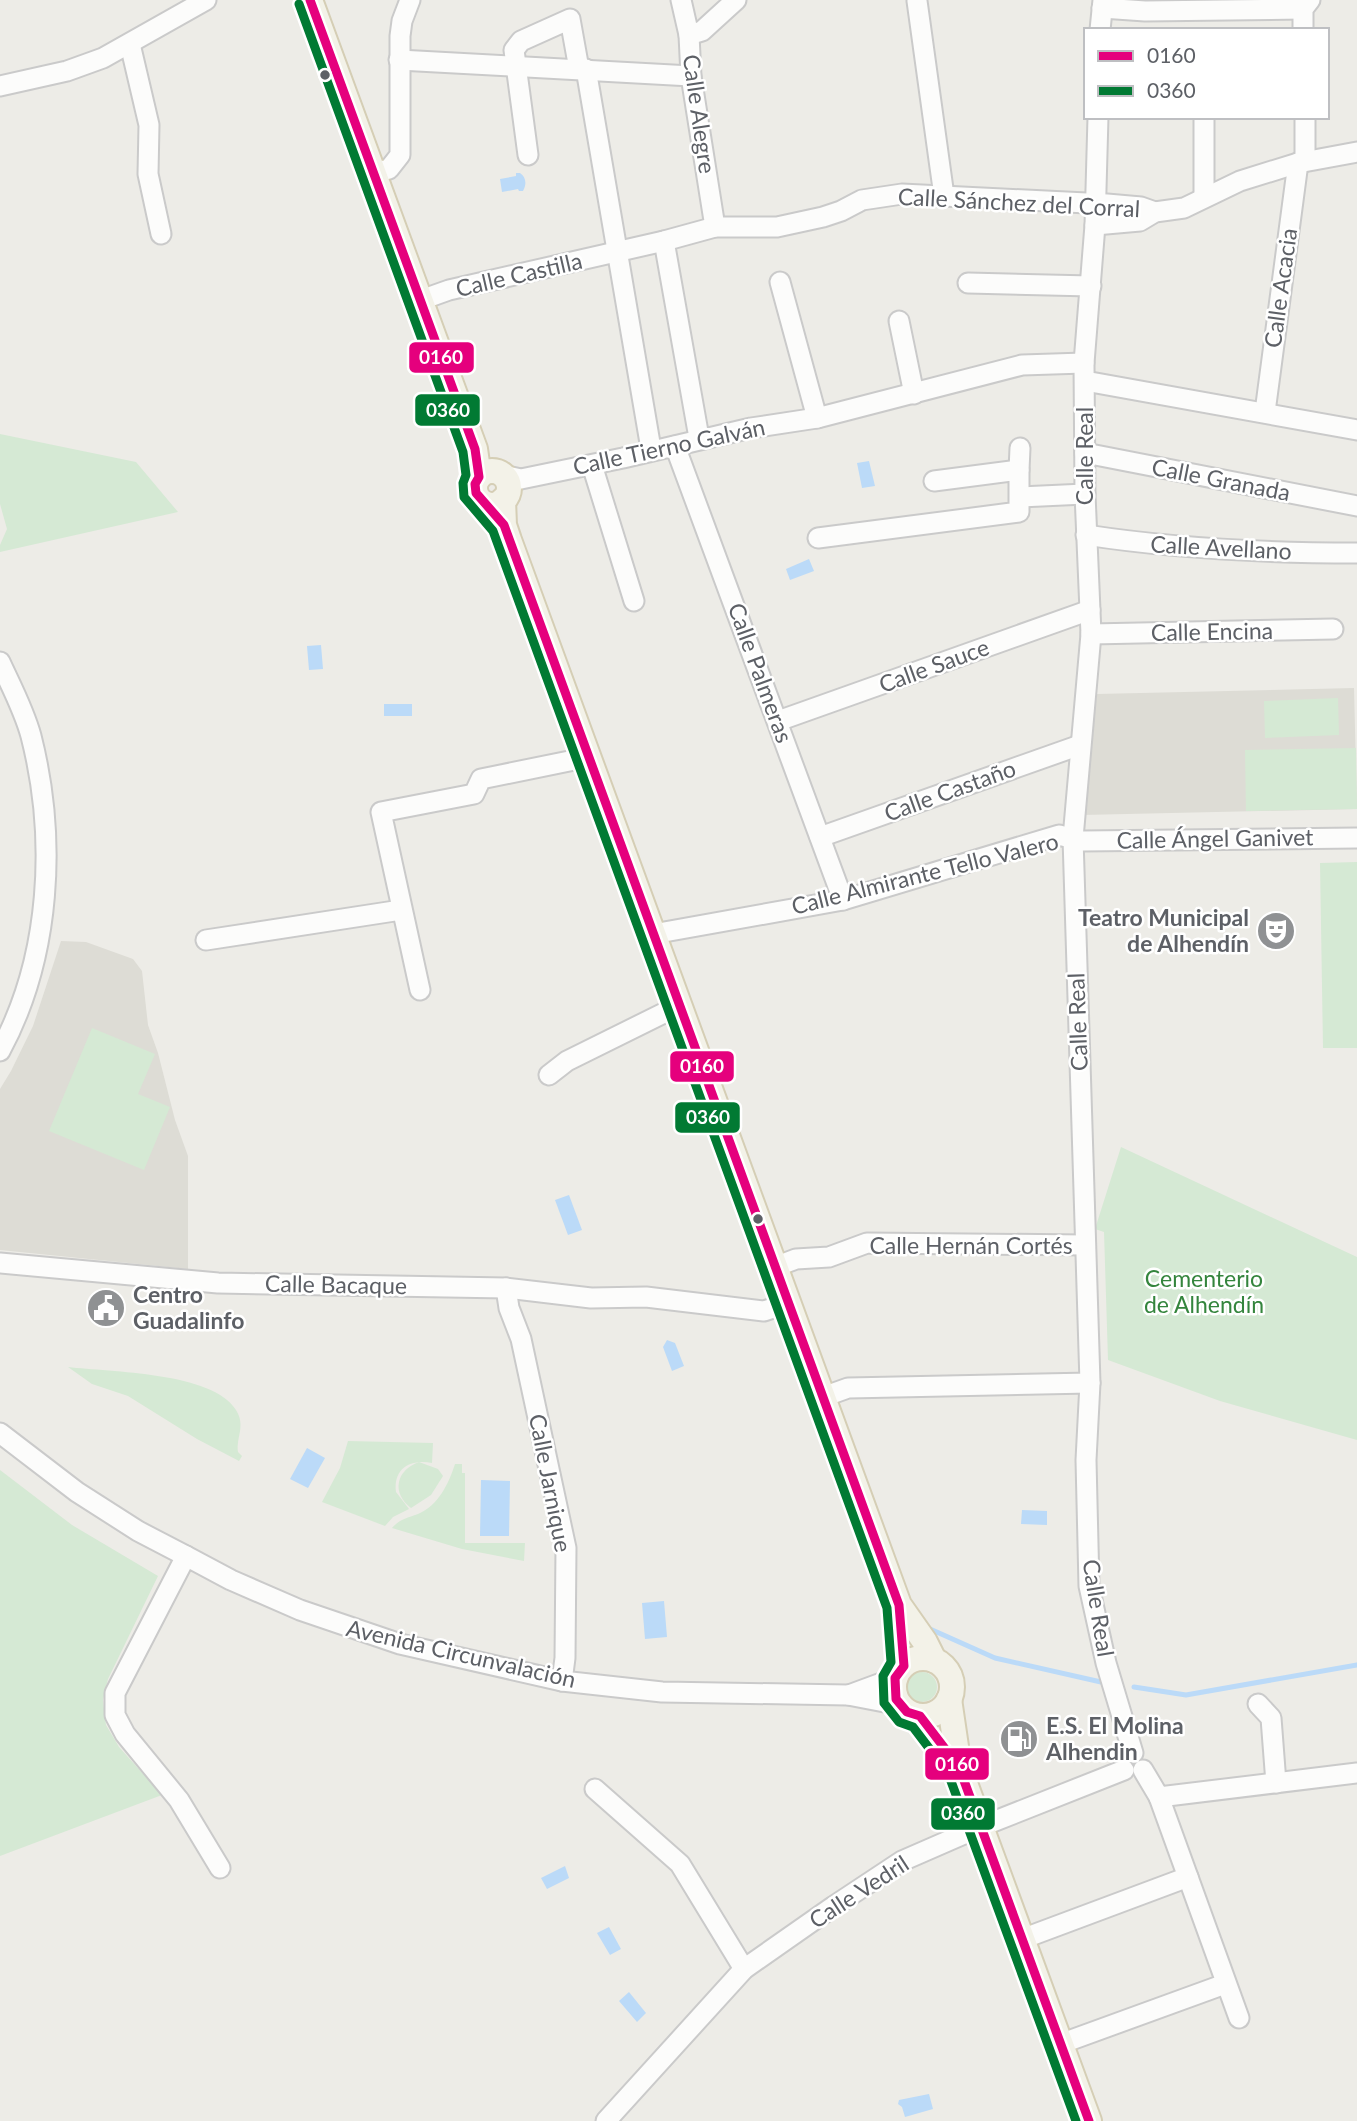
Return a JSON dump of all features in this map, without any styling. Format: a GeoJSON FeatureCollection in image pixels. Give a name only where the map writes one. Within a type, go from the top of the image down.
{"type":"FeatureCollection","features":[{"type":"Feature","properties":{"kind":"main road"},"geometry":{"type":"LineString","coordinates":[[310,0],[475,449],[499,485],[504,525],[899,1605],[934,1660],[945,1669],[951,1679],[952,1692],[937,1713],[910,1710]]}},
{"type":"Feature","properties":{"kind":"main road"},"geometry":{"type":"LineString","coordinates":[[899,1605],[900,1672],[894,1693],[960,1767]]}},
{"type":"Feature","properties":{"kind":"main road"},"geometry":{"type":"LineString","coordinates":[[900,1672],[917,1659],[934,1660]]}},
{"type":"Feature","properties":{"kind":"main road"},"geometry":{"type":"LineString","coordinates":[[949,1699],[960,1767],[1089,2121]]}},
{"type":"Feature","properties":{"kind":"street"},"geometry":{"type":"LineString","coordinates":[[0,86],[67,71],[103,58],[206,0]]}},
{"type":"Feature","properties":{"kind":"street"},"geometry":{"type":"LineString","coordinates":[[373,173],[389,169],[400,155],[399,60],[402,21],[410,0]]}},
{"type":"Feature","properties":{"kind":"street","name":"Calle Alegre"},"geometry":{"type":"LineString","coordinates":[[681,0],[689,35],[691,76],[715,228]]}},
{"type":"Feature","properties":{"kind":"street"},"geometry":{"type":"LineString","coordinates":[[689,35],[702,31],[736,0]]}},
{"type":"Feature","properties":{"kind":"street"},"geometry":{"type":"LineString","coordinates":[[917,1],[944,196]]}},
{"type":"Feature","properties":{"kind":"street"},"geometry":{"type":"LineString","coordinates":[[1100,28],[1102,4],[1204,14],[1307,5],[1303,28]]}},
{"type":"Feature","properties":{"kind":"street"},"geometry":{"type":"LineString","coordinates":[[528,155],[514,50],[521,41],[570,19],[618,251],[650,443]]}},
{"type":"Feature","properties":{"kind":"street"},"geometry":{"type":"LineString","coordinates":[[130,44],[149,125],[148,174],[161,234]]}},
{"type":"Feature","properties":{"kind":"street"},"geometry":{"type":"LineString","coordinates":[[399,60],[691,76]]}},
{"type":"Feature","properties":{"kind":"street","name":"Calle Real"},"geometry":{"type":"LineString","coordinates":[[1098,119],[1095,225],[1085,372],[1085,494],[1091,634],[1073,838],[1090,1383],[1086,1460],[1089,1586],[1106,1663],[1133,1753],[1127,1755],[1123,1761],[1134,1770]]}},
{"type":"Feature","properties":{"kind":"street"},"geometry":{"type":"LineString","coordinates":[[1204,119],[1204,197]]}},
{"type":"Feature","properties":{"kind":"street","name":"Calle Acacia"},"geometry":{"type":"LineString","coordinates":[[1265,412],[1302,162],[1305,119]]}},
{"type":"Feature","properties":{"kind":"street"},"geometry":{"type":"LineString","coordinates":[[1155,212],[1184,208],[1240,181],[1302,162],[1357,152]]}},
{"type":"Feature","properties":{"kind":"street","name":"Calle Sánchez del Corral"},"geometry":{"type":"LineString","coordinates":[[618,251],[715,228],[777,227],[832,214],[862,200],[902,194],[1141,207],[1155,212]]}},
{"type":"Feature","properties":{"kind":"street","name":"Calle Sánchez del Corral"},"geometry":{"type":"LineString","coordinates":[[1095,225],[1140,221],[1155,212]]}},
{"type":"Feature","properties":{"kind":"street"},"geometry":{"type":"LineString","coordinates":[[664,242],[698,432]]}},
{"type":"Feature","properties":{"kind":"street","name":"Calle Castilla"},"geometry":{"type":"LineString","coordinates":[[421,300],[449,290],[618,251]]}},
{"type":"Feature","properties":{"kind":"street"},"geometry":{"type":"LineString","coordinates":[[780,282],[817,418]]}},
{"type":"Feature","properties":{"kind":"street"},"geometry":{"type":"LineString","coordinates":[[968,283],[1091,286]]}},
{"type":"Feature","properties":{"kind":"street"},"geometry":{"type":"LineString","coordinates":[[899,321],[914,394]]}},
{"type":"Feature","properties":{"kind":"street","name":"Calle Tierno Galván"},"geometry":{"type":"LineString","coordinates":[[499,485],[751,428],[817,418],[1022,365],[1085,372],[1357,430]]}},
{"type":"Feature","properties":{"kind":"street","name":"Calle Palmeras"},"geometry":{"type":"LineString","coordinates":[[675,446],[843,900]]}},
{"type":"Feature","properties":{"kind":"street"},"geometry":{"type":"LineString","coordinates":[[818,538],[1019,512],[1020,448]]}},
{"type":"Feature","properties":{"kind":"street","name":"Calle Granada"},"geometry":{"type":"LineString","coordinates":[[1085,453],[1357,506]]}},
{"type":"Feature","properties":{"kind":"street"},"geometry":{"type":"LineString","coordinates":[[592,465],[634,601]]}},
{"type":"Feature","properties":{"kind":"street"},"geometry":{"type":"LineString","coordinates":[[934,481],[1019,470]]}},
{"type":"Feature","properties":{"kind":"street"},"geometry":{"type":"LineString","coordinates":[[1020,497],[1085,494]]}},
{"type":"Feature","properties":{"kind":"street","name":"Calle Avellano"},"geometry":{"type":"LineString","coordinates":[[1086,535],[1140,543],[1255,553],[1357,553]]}},
{"type":"Feature","properties":{"kind":"street","name":"Calle Sauce"},"geometry":{"type":"LineString","coordinates":[[778,721],[1090,610]]}},
{"type":"Feature","properties":{"kind":"street","name":"Calle Encina"},"geometry":{"type":"LineString","coordinates":[[1091,634],[1333,629]]}},
{"type":"Feature","properties":{"kind":"street"},"geometry":{"type":"LineString","coordinates":[[0,662],[18,699],[30,734],[40,779],[47,871],[39,936],[27,986],[0,1051]]}},
{"type":"Feature","properties":{"kind":"street","name":"Calle Castaño"},"geometry":{"type":"LineString","coordinates":[[820,837],[1080,745]]}},
{"type":"Feature","properties":{"kind":"street"},"geometry":{"type":"LineString","coordinates":[[420,990],[382,812],[474,794],[481,779],[589,757]]}},
{"type":"Feature","properties":{"kind":"street","name":"Calle Almirante Tello Valero"},"geometry":{"type":"LineString","coordinates":[[653,933],[843,900],[1059,835],[1073,838]]}},
{"type":"Feature","properties":{"kind":"street","name":"Calle Ángel Ganivet"},"geometry":{"type":"LineString","coordinates":[[1073,838],[1091,841],[1357,838]]}},
{"type":"Feature","properties":{"kind":"street"},"geometry":{"type":"LineString","coordinates":[[206,940],[401,910]]}},
{"type":"Feature","properties":{"kind":"street"},"geometry":{"type":"LineString","coordinates":[[549,1075],[567,1061],[680,1005]]}},
{"type":"Feature","properties":{"kind":"street","name":"Calle Hernán Cortés"},"geometry":{"type":"LineString","coordinates":[[775,1267],[796,1259],[829,1257],[867,1243],[1085,1245]]}},
{"type":"Feature","properties":{"kind":"street","name":"Calle Bacaque"},"geometry":{"type":"LineString","coordinates":[[0,1263],[218,1283],[506,1288],[591,1297],[646,1297],[764,1311],[788,1303]]}},
{"type":"Feature","properties":{"kind":"street","name":"Calle Jarnique"},"geometry":{"type":"LineString","coordinates":[[506,1288],[509,1308],[521,1339],[566,1548],[565,1658],[562,1682]]}},
{"type":"Feature","properties":{"kind":"street"},"geometry":{"type":"LineString","coordinates":[[823,1397],[848,1388],[1090,1383]]}},
{"type":"Feature","properties":{"kind":"street","name":"Avenida Circunvalación"},"geometry":{"type":"LineString","coordinates":[[0,1433],[78,1492],[138,1531],[256,1591],[337,1625],[400,1644],[562,1682],[662,1692],[848,1695]]}},
{"type":"Feature","properties":{"kind":"street"},"geometry":{"type":"LineString","coordinates":[[186,1556],[116,1693],[115,1716],[125,1734],[179,1800],[220,1868]]}},
{"type":"Feature","properties":{"kind":"street"},"geometry":{"type":"LineString","coordinates":[[848,1695],[900,1672]]}},
{"type":"Feature","properties":{"kind":"street"},"geometry":{"type":"LineString","coordinates":[[848,1695],[910,1710]]}},
{"type":"Feature","properties":{"kind":"street"},"geometry":{"type":"LineString","coordinates":[[1258,1704],[1271,1718],[1276,1783]]}},
{"type":"Feature","properties":{"kind":"street"},"geometry":{"type":"LineString","coordinates":[[1134,1770],[1159,1797],[1239,2018]]}},
{"type":"Feature","properties":{"kind":"street","name":"Calle Vedril"},"geometry":{"type":"LineString","coordinates":[[606,2121],[744,1969],[901,1861],[980,1827],[1134,1770]]}},
{"type":"Feature","properties":{"kind":"street"},"geometry":{"type":"LineString","coordinates":[[1159,1797],[1357,1773]]}},
{"type":"Feature","properties":{"kind":"street"},"geometry":{"type":"LineString","coordinates":[[595,1789],[680,1864],[744,1969]]}},
{"type":"Feature","properties":{"kind":"street"},"geometry":{"type":"LineString","coordinates":[[1023,1939],[1188,1877]]}},
{"type":"Feature","properties":{"kind":"street"},"geometry":{"type":"LineString","coordinates":[[1060,2044],[1225,1984]]}},
{"type":"Feature","properties":{"kind":"shaded area"},"geometry":{"type":"Polygon","coordinates":[[[1354,688],[1357,809],[1082,815],[1097,694],[1354,688]]]}},
{"type":"Feature","properties":{"kind":"shaded area"},"geometry":{"type":"Polygon","coordinates":[[[61,941],[86,942],[133,959],[142,971],[148,1025],[188,1156],[188,1269],[0,1250],[0,1089],[33,1026],[61,941]]]}},
{"type":"Feature","properties":{"kind":"green space"},"geometry":{"type":"Polygon","coordinates":[[[0,434],[136,462],[178,512],[0,552],[7,529],[0,504],[0,434]]]}},
{"type":"Feature","properties":{"kind":"green space"},"geometry":{"type":"Polygon","coordinates":[[[1338,698],[1339,735],[1265,738],[1264,701],[1338,698]]]}},
{"type":"Feature","properties":{"kind":"green space"},"geometry":{"type":"Polygon","coordinates":[[[1356,748],[1357,809],[1246,811],[1245,750],[1356,748]]]}},
{"type":"Feature","properties":{"kind":"green space"},"geometry":{"type":"Polygon","coordinates":[[[1357,862],[1357,1048],[1323,1048],[1320,863],[1357,862]]]}},
{"type":"Feature","properties":{"kind":"green space"},"geometry":{"type":"Polygon","coordinates":[[[92,1028],[155,1054],[138,1094],[170,1107],[144,1170],[49,1131],[92,1028]]]}},
{"type":"Feature","properties":{"kind":"green space","name":"Cementerio de Alhendín"},"geometry":{"type":"Polygon","coordinates":[[[1121,1147],[1357,1257],[1357,1440],[1220,1401],[1108,1360],[1104,1232],[1095,1229],[1121,1147]]]}},
{"type":"Feature","properties":{"kind":"green space"},"geometry":{"type":"Polygon","coordinates":[[[68,1367],[159,1376],[206,1388],[224,1397],[239,1416],[241,1426],[238,1452],[242,1456],[239,1461],[197,1439],[128,1396],[92,1384],[68,1367]]]}},
{"type":"Feature","properties":{"kind":"green space"},"geometry":{"type":"Polygon","coordinates":[[[348,1441],[433,1443],[432,1463],[411,1464],[397,1477],[396,1492],[409,1509],[393,1517],[385,1526],[322,1502],[340,1468],[348,1441]]]}},
{"type":"Feature","properties":{"kind":"green space"},"geometry":{"type":"Polygon","coordinates":[[[419,1462],[438,1469],[443,1476],[431,1495],[411,1508],[401,1496],[399,1482],[405,1470],[419,1462]]]}},
{"type":"Feature","properties":{"kind":"green space"},"geometry":{"type":"Polygon","coordinates":[[[455,1464],[462,1464],[462,1473],[465,1473],[465,1543],[525,1543],[524,1561],[462,1549],[392,1528],[425,1510],[437,1500],[455,1464]]]}},
{"type":"Feature","properties":{"kind":"green space"},"geometry":{"type":"Polygon","coordinates":[[[0,1470],[72,1525],[158,1576],[108,1679],[103,1700],[106,1725],[119,1747],[162,1795],[0,1856],[0,1470]]]}},
{"type":"Feature","properties":{"kind":"green space"},"geometry":{"type":"Polygon","coordinates":[[[922,1672],[933,1676],[937,1687],[933,1698],[922,1702],[911,1698],[907,1687],[911,1676],[922,1672]]]}},
{"type":"Feature","properties":{"kind":"water"},"geometry":{"type":"Polygon","coordinates":[[[516,173],[520,173],[525,179],[523,191],[518,189],[502,192],[500,179],[516,176],[516,173]]]}},
{"type":"Feature","properties":{"kind":"water"},"geometry":{"type":"Polygon","coordinates":[[[869,461],[875,486],[862,488],[857,463],[869,461]]]}},
{"type":"Feature","properties":{"kind":"water"},"geometry":{"type":"Polygon","coordinates":[[[809,559],[814,571],[790,580],[786,569],[809,559]]]}},
{"type":"Feature","properties":{"kind":"water"},"geometry":{"type":"Polygon","coordinates":[[[321,645],[323,669],[309,670],[307,646],[321,645]]]}},
{"type":"Feature","properties":{"kind":"water"},"geometry":{"type":"Polygon","coordinates":[[[384,704],[412,704],[412,716],[384,716],[384,704]]]}},
{"type":"Feature","properties":{"kind":"water"},"geometry":{"type":"Polygon","coordinates":[[[569,1195],[582,1230],[568,1235],[555,1200],[569,1195]]]}},
{"type":"Feature","properties":{"kind":"water"},"geometry":{"type":"Polygon","coordinates":[[[667,1340],[675,1343],[684,1366],[672,1371],[663,1347],[667,1340]]]}},
{"type":"Feature","properties":{"kind":"water"},"geometry":{"type":"Polygon","coordinates":[[[307,1448],[325,1458],[308,1488],[290,1479],[307,1448]]]}},
{"type":"Feature","properties":{"kind":"water"},"geometry":{"type":"Polygon","coordinates":[[[481,1480],[510,1481],[509,1536],[480,1536],[481,1480]]]}},
{"type":"Feature","properties":{"kind":"water"},"geometry":{"type":"Polygon","coordinates":[[[1022,1510],[1047,1511],[1047,1525],[1021,1524],[1022,1510]]]}},
{"type":"Feature","properties":{"kind":"water"},"geometry":{"type":"Polygon","coordinates":[[[664,1601],[667,1637],[645,1639],[642,1603],[664,1601]]]}},
{"type":"Feature","properties":{"kind":"water"},"geometry":{"type":"Polygon","coordinates":[[[565,1866],[569,1878],[547,1889],[541,1878],[565,1866]]]}},
{"type":"Feature","properties":{"kind":"water"},"geometry":{"type":"Polygon","coordinates":[[[609,1927],[621,1949],[610,1955],[597,1933],[609,1927]]]}},
{"type":"Feature","properties":{"kind":"water"},"geometry":{"type":"Polygon","coordinates":[[[629,1992],[646,2013],[637,2022],[619,2001],[629,1992]]]}},
{"type":"Feature","properties":{"kind":"water"},"geometry":{"type":"Polygon","coordinates":[[[929,2094],[933,2109],[905,2117],[898,2104],[899,2100],[929,2094]]]}},
{"type":"Feature","properties":{"kind":"waterway"},"geometry":{"type":"LineString","coordinates":[[930,1629],[995,1658],[1101,1682]]}},
{"type":"Feature","properties":{"kind":"waterway"},"geometry":{"type":"LineString","coordinates":[[1134,1687],[1186,1695],[1357,1665]]}},
{"type":"Feature","properties":{"kind":"transit line","name":"0160"},"geometry":{"type":"LineString","coordinates":[[310,0],[475,449],[479,477],[475,484],[476,493],[504,525],[899,1605],[904,1666],[895,1678],[896,1699],[907,1712],[920,1716],[959,1767],[1089,2121]]}},
{"type":"Feature","properties":{"kind":"transit line","name":"0360"},"geometry":{"type":"LineString","coordinates":[[299,4],[463,452],[466,475],[463,483],[464,497],[493,531],[887,1608],[891,1662],[883,1676],[884,1703],[899,1722],[913,1727],[948,1773],[1076,2121]]}},
{"type":"Feature","properties":{"kind":"place","name":"Teatro Municipal de Alhendín"},"geometry":{"type":"Point","coordinates":[1276,931]}},
{"type":"Feature","properties":{"kind":"place","name":"Centro Guadalinfo"},"geometry":{"type":"Point","coordinates":[106,1308]}},
{"type":"Feature","properties":{"kind":"place","name":"E.S. El Molina Alhendin"},"geometry":{"type":"Point","coordinates":[1019,1739]}}]}
